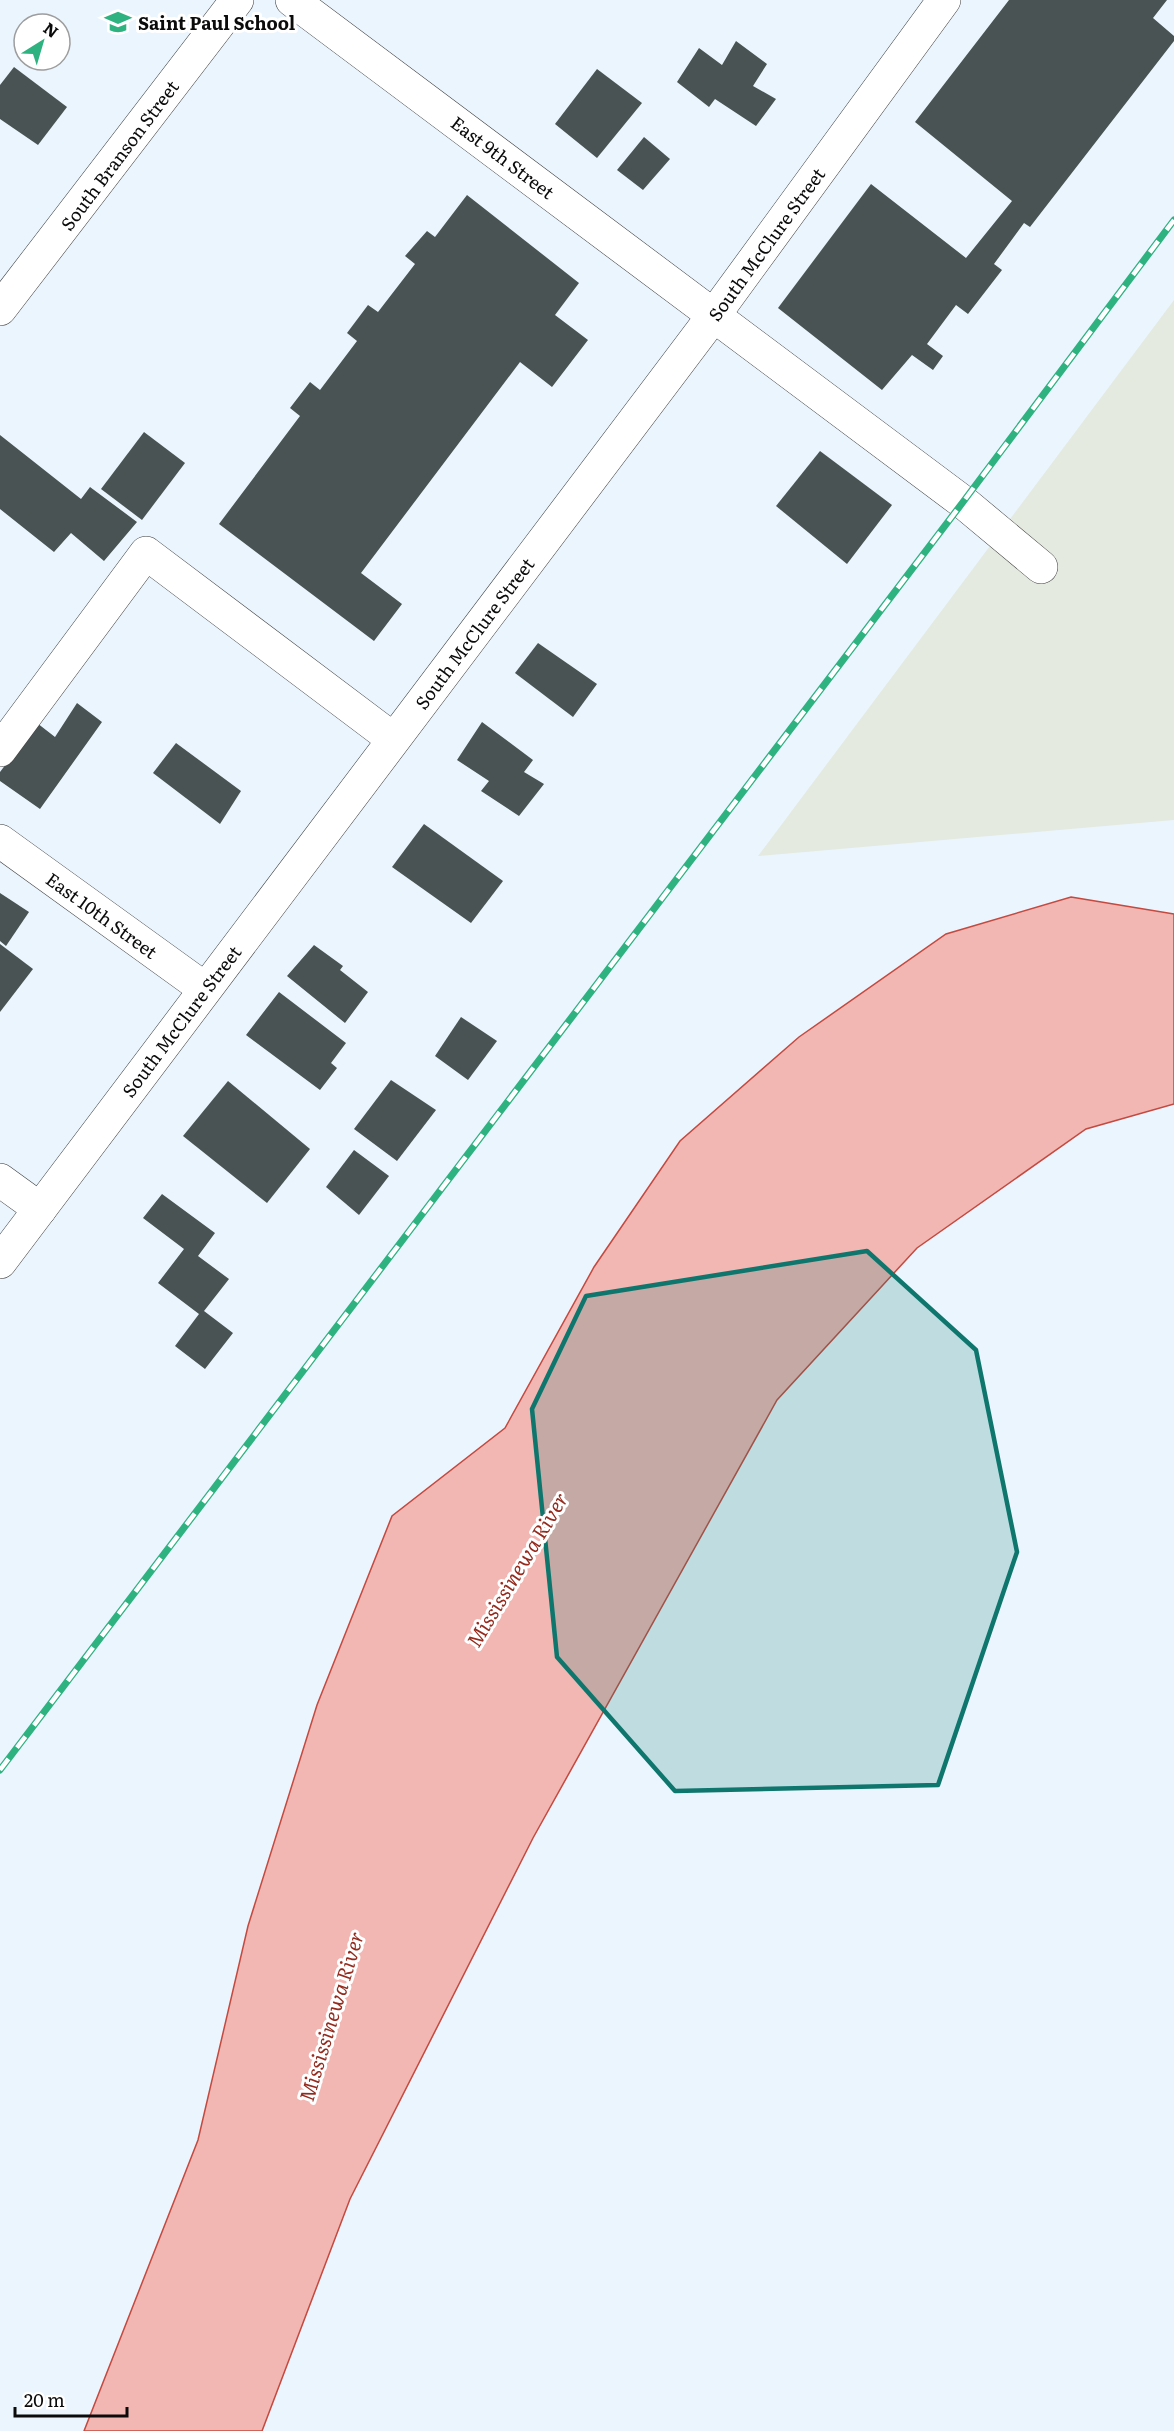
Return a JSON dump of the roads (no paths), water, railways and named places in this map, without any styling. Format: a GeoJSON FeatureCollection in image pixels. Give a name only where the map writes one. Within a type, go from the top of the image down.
{"type":"FeatureCollection","features":[{"type":"Feature","properties":{"kind":"street","name":"South Branson Street"},"geometry":{"type":"LineString","coordinates":[[0,309],[237,0]]}},
{"type":"Feature","properties":{"kind":"street","name":"East 9th Street"},"geometry":{"type":"LineString","coordinates":[[292,0],[963,502],[1041,567]]}},
{"type":"Feature","properties":{"kind":"street","name":"South McClure Street"},"geometry":{"type":"LineString","coordinates":[[0,1262],[714,315],[944,0]]}},
{"type":"Feature","properties":{"kind":"street"},"geometry":{"type":"LineString","coordinates":[[0,750],[146,553],[393,739]]}},
{"type":"Feature","properties":{"kind":"street","name":"East 10th Street"},"geometry":{"type":"LineString","coordinates":[[0,841],[205,988]]}},
{"type":"Feature","properties":{"kind":"street"},"geometry":{"type":"LineString","coordinates":[[0,1180],[40,1209]]}},
{"type":"Feature","properties":{"kind":"water","name":"Mississinewa River"},"geometry":{"type":"Polygon","coordinates":[[[1071,897],[1174,914],[1174,1104],[1086,1129],[917,1248],[777,1400],[533,1838],[350,2199],[262,2431],[84,2431],[198,2140],[248,1926],[317,1705],[392,1516],[505,1428],[594,1267],[680,1141],[799,1037],[946,934],[1071,897]]]}},
{"type":"Feature","properties":{"kind":"railway"},"geometry":{"type":"LineString","coordinates":[[0,1770],[963,502],[1174,220]]}},
{"type":"Feature","properties":{"kind":"place","name":"Saint Paul School"},"geometry":{"type":"Point","coordinates":[118,22]}}]}
